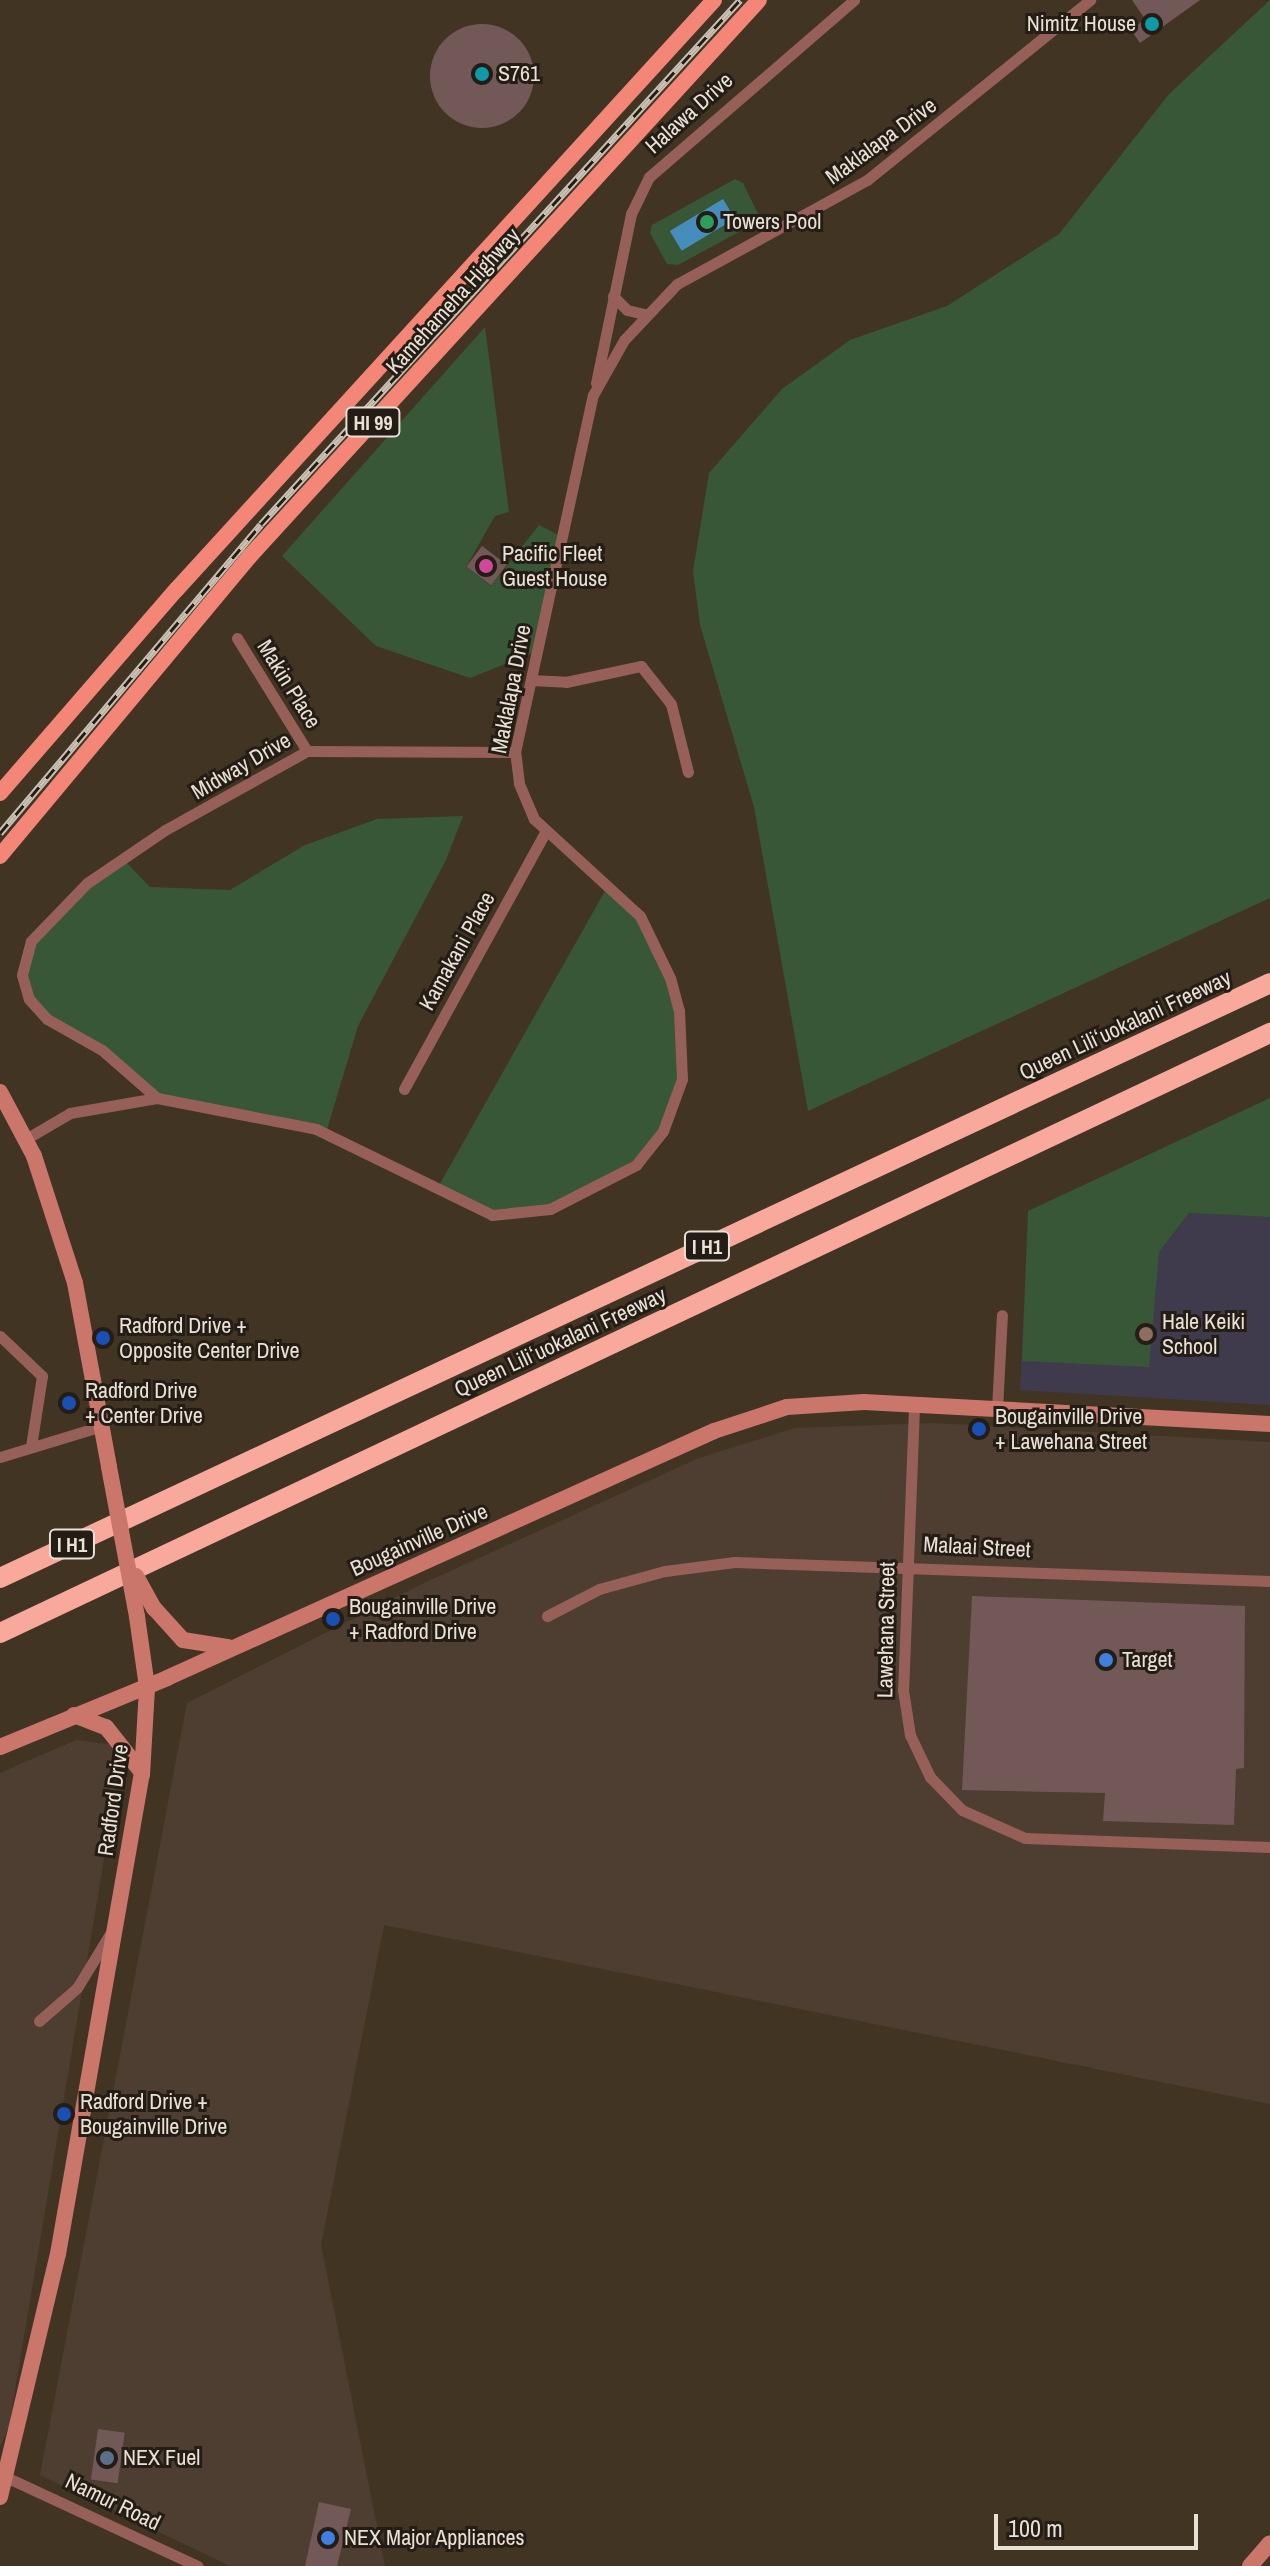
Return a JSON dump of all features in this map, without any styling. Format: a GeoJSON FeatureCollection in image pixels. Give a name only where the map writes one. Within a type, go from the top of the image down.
{"type":"FeatureCollection","features":[{"type":"Feature","properties":{"kind":"highway","name":"Queen Liliʻuokalani Freeway"},"geometry":{"type":"LineString","coordinates":[[0,1578],[1270,983]]}},
{"type":"Feature","properties":{"kind":"highway","name":"Queen Liliʻuokalani Freeway"},"geometry":{"type":"LineString","coordinates":[[0,1636],[1270,1033]]}},
{"type":"Feature","properties":{"kind":"highway"},"geometry":{"type":"LineString","coordinates":[[0,1565],[144,1509]]}},
{"type":"Feature","properties":{"kind":"main road","name":"Kamehameha Highway"},"geometry":{"type":"LineString","coordinates":[[0,793],[197,566],[714,0]]}},
{"type":"Feature","properties":{"kind":"main road","name":"Kamehameha Highway"},"geometry":{"type":"LineString","coordinates":[[0,856],[249,557],[759,0]]}},
{"type":"Feature","properties":{"kind":"street","name":"Halawa Drive"},"geometry":{"type":"LineString","coordinates":[[593,395],[631,214],[655,169],[854,0]]}},
{"type":"Feature","properties":{"kind":"street","name":"Maklalapa Drive"},"geometry":{"type":"LineString","coordinates":[[31,941],[22,975],[33,1004],[157,1098],[316,1129],[492,1215],[550,1209],[636,1165],[674,1107],[682,1079],[679,1011],[640,916],[610,882],[545,832],[522,795],[515,752],[593,395],[645,314],[699,270],[867,180],[1090,0]]}},
{"type":"Feature","properties":{"kind":"street"},"geometry":{"type":"LineString","coordinates":[[613,296],[627,310],[645,314]]}},
{"type":"Feature","properties":{"kind":"street","name":"Makin Place"},"geometry":{"type":"LineString","coordinates":[[237,638],[307,751]]}},
{"type":"Feature","properties":{"kind":"street"},"geometry":{"type":"LineString","coordinates":[[531,680],[566,682],[641,666],[671,704],[688,772]]}},
{"type":"Feature","properties":{"kind":"street","name":"Midway Drive"},"geometry":{"type":"LineString","coordinates":[[31,941],[121,857],[307,751],[515,752]]}},
{"type":"Feature","properties":{"kind":"street","name":"Kamakani Place"},"geometry":{"type":"LineString","coordinates":[[404,1089],[545,832]]}},
{"type":"Feature","properties":{"kind":"street","name":"Radford Drive"},"geometry":{"type":"LineString","coordinates":[[0,1092],[5,1110],[24,1140],[75,1283],[99,1427],[132,1568],[147,1687],[142,1775],[58,2254],[8,2478],[0,2497]]}},
{"type":"Feature","properties":{"kind":"street"},"geometry":{"type":"LineString","coordinates":[[24,1140],[70,1113],[157,1098]]}},
{"type":"Feature","properties":{"kind":"street"},"geometry":{"type":"LineString","coordinates":[[997,1409],[1002,1315]]}},
{"type":"Feature","properties":{"kind":"street"},"geometry":{"type":"LineString","coordinates":[[0,1336],[42,1376],[31,1446]]}},
{"type":"Feature","properties":{"kind":"street","name":"Bougainville Drive"},"geometry":{"type":"LineString","coordinates":[[0,1747],[147,1687],[750,1417],[800,1405],[864,1402],[1270,1424]]}},
{"type":"Feature","properties":{"kind":"street","name":"Lawehana Street"},"geometry":{"type":"LineString","coordinates":[[914,1407],[906,1564],[907,1724],[930,1777],[962,1810],[1025,1838],[1270,1847]]}},
{"type":"Feature","properties":{"kind":"street"},"geometry":{"type":"LineString","coordinates":[[0,1457],[99,1427]]}},
{"type":"Feature","properties":{"kind":"street","name":"Malaai Street"},"geometry":{"type":"LineString","coordinates":[[547,1616],[599,1589],[665,1571],[734,1562],[906,1564],[1270,1581]]}},
{"type":"Feature","properties":{"kind":"street"},"geometry":{"type":"LineString","coordinates":[[132,1568],[167,1628],[189,1643],[233,1647]]}},
{"type":"Feature","properties":{"kind":"street"},"geometry":{"type":"LineString","coordinates":[[74,1715],[119,1738],[142,1775]]}},
{"type":"Feature","properties":{"kind":"street"},"geometry":{"type":"LineString","coordinates":[[39,2021],[77,1988],[115,1927]]}},
{"type":"Feature","properties":{"kind":"street","name":"Namur Road"},"geometry":{"type":"LineString","coordinates":[[8,2478],[198,2566]]}},
{"type":"Feature","properties":{"kind":"street"},"geometry":{"type":"LineString","coordinates":[[1250,2566],[1270,2543]]}},
{"type":"Feature","properties":{"kind":"shaded area","name":"Hale Keiki School"},"geometry":{"type":"Polygon","coordinates":[[[1189,1213],[1270,1217],[1270,1405],[1020,1390],[1024,1305],[1159,1252],[1189,1213]]]}},
{"type":"Feature","properties":{"kind":"shaded area"},"geometry":{"type":"Polygon","coordinates":[[[934,1423],[1270,1442],[1270,2104],[384,1925],[321,2245],[385,2566],[230,2566],[40,2475],[187,1703],[424,1583],[699,1458],[795,1428],[934,1423]]]}},
{"type":"Feature","properties":{"kind":"shaded area"},"geometry":{"type":"Polygon","coordinates":[[[76,1740],[123,1746],[9,2426],[0,2447],[0,1773],[76,1740]]]}},
{"type":"Feature","properties":{"kind":"green space"},"geometry":{"type":"Polygon","coordinates":[[[1270,0],[1270,898],[808,1111],[754,807],[700,625],[693,571],[709,473],[782,389],[850,340],[947,306],[1059,234],[1169,94],[1270,0]]]}},
{"type":"Feature","properties":{"kind":"green space","name":"Towers Pool"},"geometry":{"type":"Polygon","coordinates":[[[735,179],[743,183],[761,220],[678,265],[667,264],[650,233],[652,225],[735,179]]]}},
{"type":"Feature","properties":{"kind":"green space"},"geometry":{"type":"Polygon","coordinates":[[[485,327],[509,512],[495,516],[466,567],[491,586],[539,525],[562,537],[538,651],[470,678],[376,646],[282,556],[485,327]]]}},
{"type":"Feature","properties":{"kind":"green space"},"geometry":{"type":"Polygon","coordinates":[[[463,816],[446,860],[358,1026],[326,1133],[157,1098],[29,999],[25,955],[64,906],[121,857],[150,887],[230,890],[305,845],[377,819],[463,816]]]}},
{"type":"Feature","properties":{"kind":"green space"},"geometry":{"type":"Polygon","coordinates":[[[610,882],[626,898],[670,978],[682,1079],[652,1149],[568,1202],[507,1216],[437,1189],[610,882]]]}},
{"type":"Feature","properties":{"kind":"green space"},"geometry":{"type":"Polygon","coordinates":[[[1270,1098],[1270,1217],[1189,1213],[1159,1252],[1149,1367],[1022,1361],[1028,1211],[1270,1098]]]}},
{"type":"Feature","properties":{"kind":"water"},"geometry":{"type":"Polygon","coordinates":[[[723,199],[735,219],[682,251],[670,231],[723,199]]]}},
{"type":"Feature","properties":{"kind":"building","name":"Nimitz House"},"geometry":{"type":"Polygon","coordinates":[[[1132,0],[1200,0],[1140,43],[1131,30],[1145,19],[1132,0]]]}},
{"type":"Feature","properties":{"kind":"building","name":"S761"},"geometry":{"type":"Polygon","coordinates":[[[482,24],[502,28],[519,39],[530,56],[534,76],[530,96],[519,113],[502,124],[482,128],[462,124],[445,113],[434,96],[430,76],[434,56],[445,39],[462,28],[482,24]]]}},
{"type":"Feature","properties":{"kind":"building","name":"Pacific Fleet Guest House"},"geometry":{"type":"Polygon","coordinates":[[[482,546],[507,565],[491,585],[466,567],[482,546]]]}},
{"type":"Feature","properties":{"kind":"building","name":"Target"},"geometry":{"type":"Polygon","coordinates":[[[972,1596],[1245,1606],[1244,1768],[1236,1769],[1234,1825],[1103,1821],[1105,1793],[962,1790],[972,1596]]]}},
{"type":"Feature","properties":{"kind":"building","name":"NEX Fuel"},"geometry":{"type":"Polygon","coordinates":[[[98,2429],[125,2433],[118,2483],[91,2480],[98,2429]]]}},
{"type":"Feature","properties":{"kind":"building","name":"NEX Major Appliances"},"geometry":{"type":"Polygon","coordinates":[[[319,2502],[351,2509],[337,2566],[305,2566],[319,2502]]]}},
{"type":"Feature","properties":{"kind":"railway"},"geometry":{"type":"LineString","coordinates":[[0,833],[261,524],[740,0]]}},
{"type":"Feature","properties":{"kind":"place","name":"Nimitz House"},"geometry":{"type":"Point","coordinates":[1152,24]}},
{"type":"Feature","properties":{"kind":"place","name":"S761"},"geometry":{"type":"Point","coordinates":[482,74]}},
{"type":"Feature","properties":{"kind":"place","name":"Towers Pool"},"geometry":{"type":"Point","coordinates":[707,222]}},
{"type":"Feature","properties":{"kind":"place","name":"Pacific Fleet Guest House"},"geometry":{"type":"Point","coordinates":[486,566]}},
{"type":"Feature","properties":{"kind":"place","name":"Hale Keiki School"},"geometry":{"type":"Point","coordinates":[1146,1334]}},
{"type":"Feature","properties":{"kind":"place","name":"Radford Drive + Opposite Center Drive"},"geometry":{"type":"Point","coordinates":[103,1338]}},
{"type":"Feature","properties":{"kind":"place","name":"Radford Drive + Center Drive"},"geometry":{"type":"Point","coordinates":[69,1403]}},
{"type":"Feature","properties":{"kind":"place","name":"Bougainville Drive + Lawehana Street"},"geometry":{"type":"Point","coordinates":[979,1429]}},
{"type":"Feature","properties":{"kind":"place","name":"Bougainville Drive + Radford Drive"},"geometry":{"type":"Point","coordinates":[333,1619]}},
{"type":"Feature","properties":{"kind":"place","name":"Target"},"geometry":{"type":"Point","coordinates":[1106,1660]}},
{"type":"Feature","properties":{"kind":"place","name":"Radford Drive + Bougainville Drive"},"geometry":{"type":"Point","coordinates":[64,2114]}},
{"type":"Feature","properties":{"kind":"place","name":"NEX Fuel"},"geometry":{"type":"Point","coordinates":[107,2458]}},
{"type":"Feature","properties":{"kind":"place","name":"NEX Major Appliances"},"geometry":{"type":"Point","coordinates":[328,2538]}}]}
